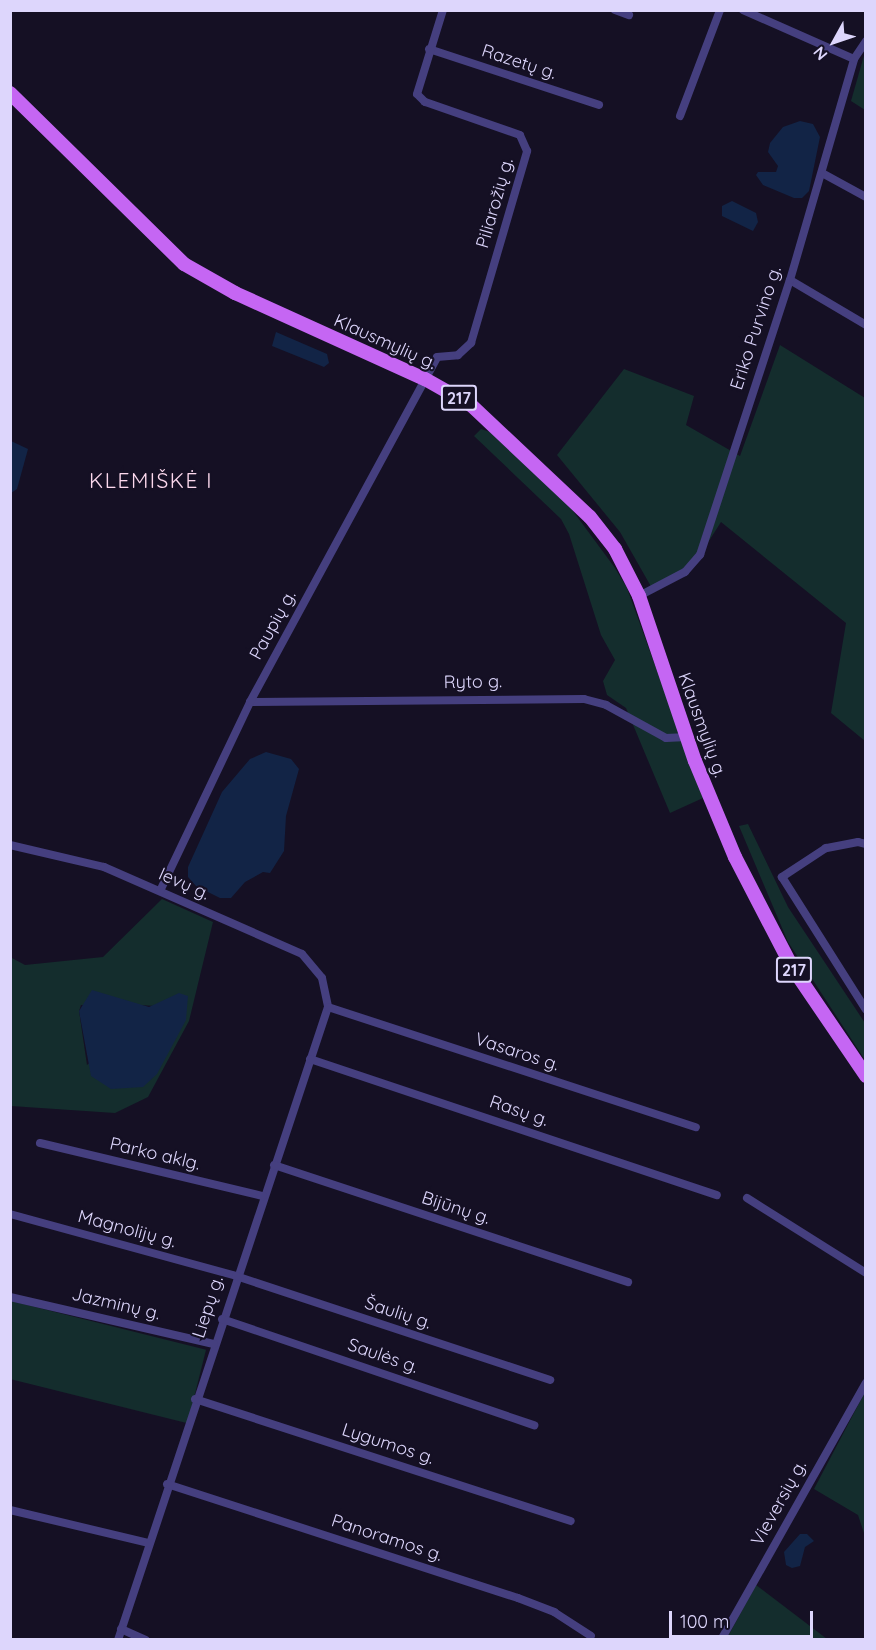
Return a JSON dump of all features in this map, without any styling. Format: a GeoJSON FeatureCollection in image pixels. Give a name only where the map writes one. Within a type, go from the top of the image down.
{"type":"FeatureCollection","features":[{"type":"Feature","properties":{"kind":"main road","name":"Klausmylių g."},"geometry":{"type":"LineString","coordinates":[[10,93],[184,264],[235,293],[425,380],[480,413],[575,500],[615,549],[639,596],[687,737],[735,857],[792,967],[866,1076]]}},
{"type":"Feature","properties":{"kind":"street","name":"Piliarožių g."},"geometry":{"type":"LineString","coordinates":[[425,380],[437,357],[458,355],[471,343],[527,151],[520,135],[420,99],[416,89],[443,10]]}},
{"type":"Feature","properties":{"kind":"street"},"geometry":{"type":"LineString","coordinates":[[615,10],[629,15]]}},
{"type":"Feature","properties":{"kind":"street"},"geometry":{"type":"LineString","coordinates":[[680,116],[720,10]]}},
{"type":"Feature","properties":{"kind":"street"},"geometry":{"type":"LineString","coordinates":[[743,10],[854,59]]}},
{"type":"Feature","properties":{"kind":"street","name":"Eriko Purvino g."},"geometry":{"type":"LineString","coordinates":[[639,596],[685,572],[700,555],[790,280],[854,59],[866,41]]}},
{"type":"Feature","properties":{"kind":"street","name":"Razetų g."},"geometry":{"type":"LineString","coordinates":[[429,50],[599,105]]}},
{"type":"Feature","properties":{"kind":"street"},"geometry":{"type":"LineString","coordinates":[[822,173],[866,198]]}},
{"type":"Feature","properties":{"kind":"street"},"geometry":{"type":"LineString","coordinates":[[790,280],[866,326]]}},
{"type":"Feature","properties":{"kind":"street","name":"Paupių g."},"geometry":{"type":"LineString","coordinates":[[159,891],[250,702],[425,380]]}},
{"type":"Feature","properties":{"kind":"street","name":"Ryto g."},"geometry":{"type":"LineString","coordinates":[[250,702],[584,699],[606,705],[666,738],[687,737]]}},
{"type":"Feature","properties":{"kind":"street"},"geometry":{"type":"LineString","coordinates":[[866,844],[858,842],[826,848],[782,877],[866,1010]]}},
{"type":"Feature","properties":{"kind":"street","name":"Ievų g."},"geometry":{"type":"LineString","coordinates":[[10,845],[104,867],[302,954],[318,971],[324,986]]}},
{"type":"Feature","properties":{"kind":"street","name":"Liepų g."},"geometry":{"type":"LineString","coordinates":[[118,1640],[195,1399],[328,1008],[324,986]]}},
{"type":"Feature","properties":{"kind":"street","name":"Vasaros g."},"geometry":{"type":"LineString","coordinates":[[328,1008],[696,1127]]}},
{"type":"Feature","properties":{"kind":"street","name":"Rasų g."},"geometry":{"type":"LineString","coordinates":[[310,1059],[717,1195]]}},
{"type":"Feature","properties":{"kind":"street","name":"Parko aklg."},"geometry":{"type":"LineString","coordinates":[[39,1143],[263,1196]]}},
{"type":"Feature","properties":{"kind":"street","name":"Bijūnų g."},"geometry":{"type":"LineString","coordinates":[[274,1165],[628,1282]]}},
{"type":"Feature","properties":{"kind":"street"},"geometry":{"type":"LineString","coordinates":[[747,1198],[866,1273]]}},
{"type":"Feature","properties":{"kind":"street","name":"Magnolijų g."},"geometry":{"type":"LineString","coordinates":[[10,1214],[236,1276]]}},
{"type":"Feature","properties":{"kind":"street","name":"Šaulių g."},"geometry":{"type":"LineString","coordinates":[[236,1276],[550,1380]]}},
{"type":"Feature","properties":{"kind":"street","name":"Jazminų g."},"geometry":{"type":"LineString","coordinates":[[10,1297],[214,1344]]}},
{"type":"Feature","properties":{"kind":"street","name":"Saulės g."},"geometry":{"type":"LineString","coordinates":[[222,1319],[534,1425]]}},
{"type":"Feature","properties":{"kind":"street","name":"Vieversių g."},"geometry":{"type":"LineString","coordinates":[[721,1640],[866,1383]]}},
{"type":"Feature","properties":{"kind":"street","name":"Lygumos g."},"geometry":{"type":"LineString","coordinates":[[195,1399],[570,1521]]}},
{"type":"Feature","properties":{"kind":"street","name":"Panoramos g."},"geometry":{"type":"LineString","coordinates":[[167,1484],[519,1598],[554,1612],[591,1636]]}},
{"type":"Feature","properties":{"kind":"street"},"geometry":{"type":"LineString","coordinates":[[10,1510],[148,1543]]}},
{"type":"Feature","properties":{"kind":"street"},"geometry":{"type":"LineString","coordinates":[[121,1629],[146,1640]]}},
{"type":"Feature","properties":{"kind":"green space"},"geometry":{"type":"Polygon","coordinates":[[[865,52],[865,110],[851,101],[865,52]]]}},
{"type":"Feature","properties":{"kind":"green space"},"geometry":{"type":"Polygon","coordinates":[[[780,345],[865,398],[865,741],[831,713],[846,623],[721,522],[693,566],[653,590],[620,532],[557,455],[624,369],[694,396],[686,425],[740,456],[780,345]]]}},
{"type":"Feature","properties":{"kind":"green space"},"geometry":{"type":"Polygon","coordinates":[[[481,429],[490,432],[570,507],[615,568],[627,588],[703,798],[670,813],[626,708],[607,695],[603,681],[615,660],[601,635],[569,534],[561,519],[474,436],[481,429]]]}},
{"type":"Feature","properties":{"kind":"green space"},"geometry":{"type":"Polygon","coordinates":[[[748,824],[788,907],[865,1023],[865,1060],[788,942],[739,826],[748,824]]]}},
{"type":"Feature","properties":{"kind":"green space"},"geometry":{"type":"Polygon","coordinates":[[[162,899],[213,922],[189,1021],[148,1097],[115,1113],[11,1106],[10,957],[25,965],[103,957],[162,899]],[[81,1005],[79,1011],[87,1065],[155,1006],[81,1005]]]}},
{"type":"Feature","properties":{"kind":"green space"},"geometry":{"type":"Polygon","coordinates":[[[11,1301],[206,1350],[188,1423],[10,1379],[11,1301]]]}},
{"type":"Feature","properties":{"kind":"green space"},"geometry":{"type":"Polygon","coordinates":[[[865,1392],[865,1536],[858,1515],[814,1489],[865,1392]]]}},
{"type":"Feature","properties":{"kind":"green space"},"geometry":{"type":"Polygon","coordinates":[[[756,1585],[827,1639],[726,1640],[756,1585]]]}},
{"type":"Feature","properties":{"kind":"water"},"geometry":{"type":"Polygon","coordinates":[[[800,121],[813,124],[820,137],[809,191],[802,198],[794,198],[763,185],[756,175],[758,172],[776,172],[778,166],[768,152],[770,143],[783,127],[800,121]]]}},
{"type":"Feature","properties":{"kind":"water"},"geometry":{"type":"Polygon","coordinates":[[[732,201],[756,213],[758,222],[753,231],[722,216],[722,206],[732,201]]]}},
{"type":"Feature","properties":{"kind":"water"},"geometry":{"type":"Polygon","coordinates":[[[276,332],[327,354],[329,363],[324,367],[272,346],[276,332]]]}},
{"type":"Feature","properties":{"kind":"water"},"geometry":{"type":"Polygon","coordinates":[[[11,441],[28,449],[17,489],[11,493],[11,441]]]}},
{"type":"Feature","properties":{"kind":"water"},"geometry":{"type":"Polygon","coordinates":[[[266,752],[291,759],[299,769],[286,816],[284,851],[270,873],[263,872],[245,882],[231,898],[220,898],[196,886],[188,877],[188,867],[222,792],[250,759],[266,752]]]}},
{"type":"Feature","properties":{"kind":"water"},"geometry":{"type":"Polygon","coordinates":[[[92,990],[149,1007],[179,993],[188,996],[186,1020],[157,1074],[143,1087],[111,1089],[91,1076],[79,1011],[92,990]]]}},
{"type":"Feature","properties":{"kind":"water"},"geometry":{"type":"Polygon","coordinates":[[[800,1534],[807,1534],[814,1541],[805,1547],[800,1566],[792,1568],[786,1565],[784,1552],[800,1534]]]}},
{"type":"Feature","properties":{"kind":"district","name":"KLEMIŠKĖ I"},"geometry":{"type":"Point","coordinates":[151,480]}}]}
